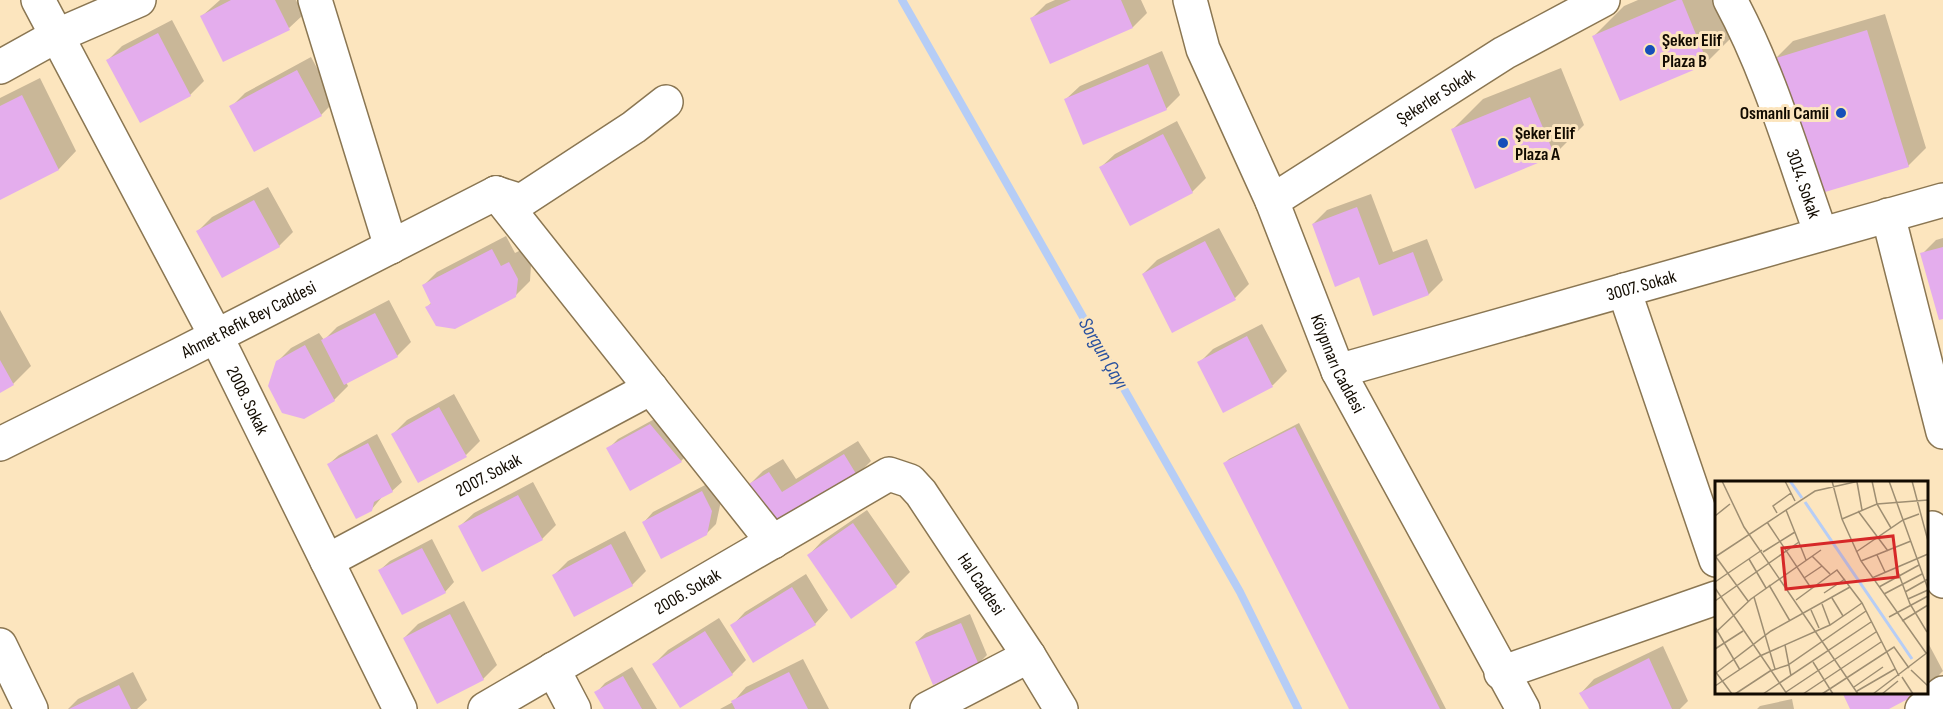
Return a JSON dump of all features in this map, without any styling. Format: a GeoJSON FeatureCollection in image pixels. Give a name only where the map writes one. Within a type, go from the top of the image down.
{"type":"FeatureCollection","features":[{"type":"Feature","properties":{"kind":"street","name":"2008. Sokak"},"geometry":{"type":"LineString","coordinates":[[38,0],[216,336],[400,709]]}},
{"type":"Feature","properties":{"kind":"street"},"geometry":{"type":"LineString","coordinates":[[0,67],[56,36],[139,0]]}},
{"type":"Feature","properties":{"kind":"street"},"geometry":{"type":"LineString","coordinates":[[315,0],[391,247]]}},
{"type":"Feature","properties":{"kind":"street","name":"Köypınarı Caddesi"},"geometry":{"type":"LineString","coordinates":[[1190,0],[1203,49],[1272,201],[1338,370],[1501,673],[1523,709]]}},
{"type":"Feature","properties":{"kind":"street","name":"Şekerler Sokak"},"geometry":{"type":"LineString","coordinates":[[1272,201],[1504,53],[1603,0]]}},
{"type":"Feature","properties":{"kind":"street","name":"3014. Sokak"},"geometry":{"type":"LineString","coordinates":[[1730,0],[1741,20],[1773,96],[1821,234]]}},
{"type":"Feature","properties":{"kind":"street"},"geometry":{"type":"LineString","coordinates":[[496,193],[521,201],[634,127],[666,102]]}},
{"type":"Feature","properties":{"kind":"street"},"geometry":{"type":"LineString","coordinates":[[496,193],[773,542]]}},
{"type":"Feature","properties":{"kind":"street","name":"Ahmet Refik Bey Caddesi"},"geometry":{"type":"LineString","coordinates":[[0,444],[496,193]]}},
{"type":"Feature","properties":{"kind":"street","name":"3007. Sokak"},"geometry":{"type":"LineString","coordinates":[[1338,370],[1943,200]]}},
{"type":"Feature","properties":{"kind":"street"},"geometry":{"type":"LineString","coordinates":[[1888,215],[1943,432]]}},
{"type":"Feature","properties":{"kind":"street"},"geometry":{"type":"LineString","coordinates":[[1624,290],[1715,557]]}},
{"type":"Feature","properties":{"kind":"street","name":"2007. Sokak"},"geometry":{"type":"LineString","coordinates":[[327,561],[651,388]]}},
{"type":"Feature","properties":{"kind":"street","name":"2006. Sokak"},"geometry":{"type":"LineString","coordinates":[[485,709],[889,474]]}},
{"type":"Feature","properties":{"kind":"street","name":"Hal Caddesi"},"geometry":{"type":"LineString","coordinates":[[889,474],[910,481],[921,493],[1029,656],[1061,709]]}},
{"type":"Feature","properties":{"kind":"street"},"geometry":{"type":"LineString","coordinates":[[1934,527],[1943,580]]}},
{"type":"Feature","properties":{"kind":"street"},"geometry":{"type":"LineString","coordinates":[[1501,673],[1715,598]]}},
{"type":"Feature","properties":{"kind":"street"},"geometry":{"type":"LineString","coordinates":[[0,645],[31,709]]}},
{"type":"Feature","properties":{"kind":"street"},"geometry":{"type":"LineString","coordinates":[[927,709],[1029,656]]}},
{"type":"Feature","properties":{"kind":"street"},"geometry":{"type":"LineString","coordinates":[[553,669],[574,709]]}},
{"type":"Feature","properties":{"kind":"street"},"geometry":{"type":"LineString","coordinates":[[1922,709],[1943,693]]}},
{"type":"Feature","properties":{"kind":"building"},"geometry":{"type":"Polygon","coordinates":[[[231,0],[275,0],[290,30],[223,62],[200,16],[231,0]]]}},
{"type":"Feature","properties":{"kind":"building"},"geometry":{"type":"Polygon","coordinates":[[[1071,0],[1121,0],[1133,28],[1050,64],[1030,18],[1071,0]]]}},
{"type":"Feature","properties":{"kind":"building","name":"Şeker Elif Plaza B"},"geometry":{"type":"Polygon","coordinates":[[[1677,0],[1682,0],[1708,64],[1620,101],[1592,36],[1677,0]]]}},
{"type":"Feature","properties":{"kind":"building","name":"Osmanlı Camii"},"geometry":{"type":"Polygon","coordinates":[[[1867,30],[1909,167],[1815,195],[1773,59],[1867,30]]]}},
{"type":"Feature","properties":{"kind":"building"},"geometry":{"type":"Polygon","coordinates":[[[158,33],[191,96],[140,123],[106,60],[158,33]]]}},
{"type":"Feature","properties":{"kind":"building"},"geometry":{"type":"Polygon","coordinates":[[[1148,64],[1167,110],[1083,145],[1064,99],[1148,64]]]}},
{"type":"Feature","properties":{"kind":"building"},"geometry":{"type":"Polygon","coordinates":[[[297,70],[322,116],[254,152],[229,106],[297,70]]]}},
{"type":"Feature","properties":{"kind":"building"},"geometry":{"type":"Polygon","coordinates":[[[22,95],[59,170],[0,200],[0,106],[22,95]]]}},
{"type":"Feature","properties":{"kind":"building","name":"Şeker Elif Plaza A"},"geometry":{"type":"Polygon","coordinates":[[[1530,97],[1555,156],[1475,189],[1451,129],[1530,97]]]}},
{"type":"Feature","properties":{"kind":"building"},"geometry":{"type":"Polygon","coordinates":[[[1163,134],[1193,193],[1130,226],[1099,167],[1163,134]]]}},
{"type":"Feature","properties":{"kind":"building"},"geometry":{"type":"Polygon","coordinates":[[[254,200],[280,247],[222,278],[196,231],[254,200]]]}},
{"type":"Feature","properties":{"kind":"building"},"geometry":{"type":"Polygon","coordinates":[[[1357,207],[1379,265],[1413,252],[1429,295],[1373,316],[1359,277],[1335,287],[1312,224],[1357,207]]]}},
{"type":"Feature","properties":{"kind":"building"},"geometry":{"type":"Polygon","coordinates":[[[1205,241],[1236,300],[1172,333],[1142,274],[1205,241]]]}},
{"type":"Feature","properties":{"kind":"building"},"geometry":{"type":"Polygon","coordinates":[[[1943,247],[1943,319],[1939,320],[1920,253],[1943,247]]]}},
{"type":"Feature","properties":{"kind":"building"},"geometry":{"type":"Polygon","coordinates":[[[492,249],[501,266],[509,262],[518,279],[516,297],[455,329],[436,326],[425,307],[431,304],[422,285],[492,249]]]}},
{"type":"Feature","properties":{"kind":"building"},"geometry":{"type":"Polygon","coordinates":[[[375,313],[398,357],[344,385],[321,340],[375,313]]]}},
{"type":"Feature","properties":{"kind":"building"},"geometry":{"type":"Polygon","coordinates":[[[1247,336],[1273,387],[1223,413],[1197,362],[1247,336]]]}},
{"type":"Feature","properties":{"kind":"building"},"geometry":{"type":"Polygon","coordinates":[[[305,345],[335,401],[304,419],[282,413],[268,386],[276,361],[305,345]]]}},
{"type":"Feature","properties":{"kind":"building"},"geometry":{"type":"Polygon","coordinates":[[[0,360],[14,385],[0,393],[0,360]]]}},
{"type":"Feature","properties":{"kind":"building"},"geometry":{"type":"Polygon","coordinates":[[[439,407],[467,457],[418,483],[391,434],[439,407]]]}},
{"type":"Feature","properties":{"kind":"building"},"geometry":{"type":"Polygon","coordinates":[[[650,424],[682,462],[630,491],[606,448],[650,424]]]}},
{"type":"Feature","properties":{"kind":"building"},"geometry":{"type":"Polygon","coordinates":[[[1295,427],[1440,709],[1349,709],[1223,463],[1295,427]]]}},
{"type":"Feature","properties":{"kind":"building"},"geometry":{"type":"Polygon","coordinates":[[[368,443],[393,492],[374,502],[372,511],[356,519],[327,464],[368,443]]]}},
{"type":"Feature","properties":{"kind":"building"},"geometry":{"type":"Polygon","coordinates":[[[844,454],[858,477],[774,528],[747,485],[769,472],[782,492],[844,454]]]}},
{"type":"Feature","properties":{"kind":"building"},"geometry":{"type":"Polygon","coordinates":[[[702,491],[712,511],[707,535],[661,559],[642,522],[702,491]]]}},
{"type":"Feature","properties":{"kind":"building"},"geometry":{"type":"Polygon","coordinates":[[[518,495],[543,540],[482,572],[458,526],[518,495]]]}},
{"type":"Feature","properties":{"kind":"building"},"geometry":{"type":"Polygon","coordinates":[[[853,523],[897,587],[851,619],[807,555],[853,523]]]}},
{"type":"Feature","properties":{"kind":"building"},"geometry":{"type":"Polygon","coordinates":[[[611,544],[633,586],[574,617],[552,575],[611,544]]]}},
{"type":"Feature","properties":{"kind":"building"},"geometry":{"type":"Polygon","coordinates":[[[422,548],[446,593],[402,615],[378,570],[422,548]]]}},
{"type":"Feature","properties":{"kind":"building"},"geometry":{"type":"Polygon","coordinates":[[[792,587],[816,625],[753,663],[730,625],[792,587]]]}},
{"type":"Feature","properties":{"kind":"building"},"geometry":{"type":"Polygon","coordinates":[[[450,614],[484,680],[437,704],[403,638],[450,614]]]}},
{"type":"Feature","properties":{"kind":"building"},"geometry":{"type":"Polygon","coordinates":[[[961,623],[979,665],[933,685],[915,642],[961,623]]]}},
{"type":"Feature","properties":{"kind":"building"},"geometry":{"type":"Polygon","coordinates":[[[705,631],[733,675],[680,708],[652,664],[705,631]]]}},
{"type":"Feature","properties":{"kind":"building"},"geometry":{"type":"Polygon","coordinates":[[[1649,658],[1672,709],[1589,709],[1579,693],[1649,658]]]}},
{"type":"Feature","properties":{"kind":"building"},"geometry":{"type":"Polygon","coordinates":[[[789,672],[808,709],[735,709],[731,701],[789,672]]]}},
{"type":"Feature","properties":{"kind":"building"},"geometry":{"type":"Polygon","coordinates":[[[623,676],[642,709],[604,709],[594,692],[623,676]]]}},
{"type":"Feature","properties":{"kind":"building"},"geometry":{"type":"Polygon","coordinates":[[[119,685],[131,709],[69,709],[119,685]]]}},
{"type":"Feature","properties":{"kind":"building"},"geometry":{"type":"Polygon","coordinates":[[[1843,694],[1917,694],[1889,709],[1850,709],[1843,694]]]}},
{"type":"Feature","properties":{"kind":"waterway","name":"Sorgun Çayı"},"geometry":{"type":"LineString","coordinates":[[902,0],[1240,592],[1298,709]]}},
{"type":"Feature","properties":{"kind":"place","name":"Şeker Elif Plaza B"},"geometry":{"type":"Point","coordinates":[1650,50]}},
{"type":"Feature","properties":{"kind":"place","name":"Osmanlı Camii"},"geometry":{"type":"Point","coordinates":[1841,113]}},
{"type":"Feature","properties":{"kind":"place","name":"Şeker Elif Plaza A"},"geometry":{"type":"Point","coordinates":[1503,143]}}]}
